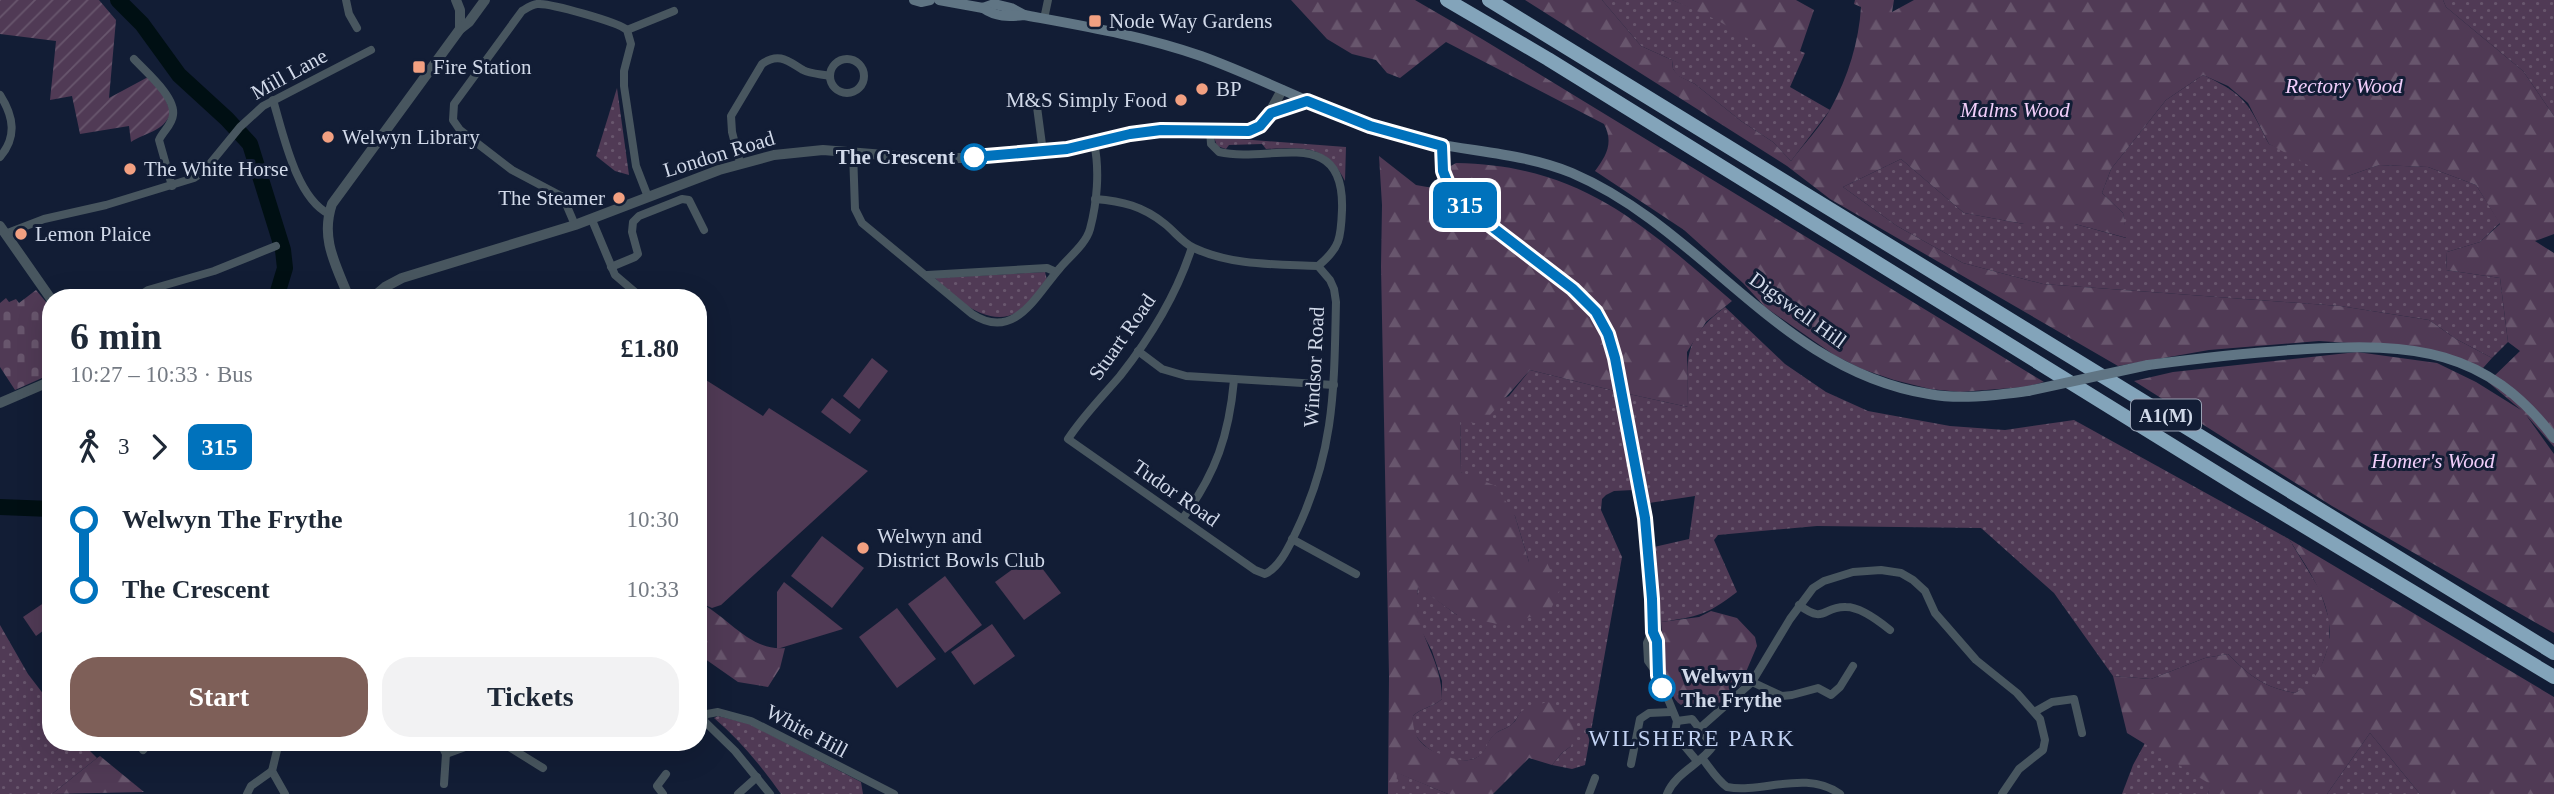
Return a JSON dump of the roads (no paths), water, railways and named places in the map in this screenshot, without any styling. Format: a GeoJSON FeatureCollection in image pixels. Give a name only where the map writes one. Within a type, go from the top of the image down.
{"type":"FeatureCollection","features":[{"type":"Feature","properties":{"kind":"highway","name":"A1(M)"},"geometry":{"type":"LineString","coordinates":[[1447,0],[1548,59],[2260,499],[2554,677]]}},
{"type":"Feature","properties":{"kind":"highway","name":"A1(M)"},"geometry":{"type":"LineString","coordinates":[[1489,0],[2554,653]]}},
{"type":"Feature","properties":{"kind":"highway","name":"A1(M)"},"geometry":{"type":"LineString","coordinates":[[1501,0],[1556,41]]}},
{"type":"Feature","properties":{"kind":"main road"},"geometry":{"type":"LineString","coordinates":[[914,0],[930,0]]}},
{"type":"Feature","properties":{"kind":"main road","name":"Digswell Hill"},"geometry":{"type":"LineString","coordinates":[[939,0],[983,8],[994,4],[1024,15],[1177,48],[1370,126],[1442,146],[1570,172],[1611,192],[1640,211],[1780,327],[1835,363],[1863,376],[1930,395],[1964,396],[2028,391],[2148,365],[2268,351],[2359,346],[2428,353],[2454,360],[2486,374],[2534,411],[2554,438]]}},
{"type":"Feature","properties":{"kind":"main road"},"geometry":{"type":"LineString","coordinates":[[1271,113],[1307,101]]}},
{"type":"Feature","properties":{"kind":"street"},"geometry":{"type":"LineString","coordinates":[[346,0],[357,28]]}},
{"type":"Feature","properties":{"kind":"street"},"geometry":{"type":"LineString","coordinates":[[456,0],[460,10],[460,29]]}},
{"type":"Feature","properties":{"kind":"street"},"geometry":{"type":"LineString","coordinates":[[345,289],[326,229],[336,197],[460,29],[469,22],[485,0]]}},
{"type":"Feature","properties":{"kind":"street"},"geometry":{"type":"LineString","coordinates":[[1044,19],[1048,0]]}},
{"type":"Feature","properties":{"kind":"street"},"geometry":{"type":"LineString","coordinates":[[575,225],[563,197],[517,173],[460,130],[453,120],[453,108],[522,11],[531,5],[542,4],[615,22],[628,30],[631,44],[624,71],[624,86],[636,166],[648,197]]}},
{"type":"Feature","properties":{"kind":"street"},"geometry":{"type":"LineString","coordinates":[[628,30],[674,11]]}},
{"type":"Feature","properties":{"kind":"street","name":"Mill Lane"},"geometry":{"type":"LineString","coordinates":[[2,230],[172,186],[201,174],[237,131],[263,106],[371,50]]}},
{"type":"Feature","properties":{"kind":"street"},"geometry":{"type":"LineString","coordinates":[[740,163],[731,116],[762,64],[768,60],[783,58],[804,71],[830,76]]}},
{"type":"Feature","properties":{"kind":"street"},"geometry":{"type":"LineString","coordinates":[[134,59],[165,93],[173,107],[170,123],[159,140],[172,186]]}},
{"type":"Feature","properties":{"kind":"street"},"geometry":{"type":"LineString","coordinates":[[848,59],[858,64],[864,78],[854,92],[843,93],[834,86],[830,76],[834,65],[848,59]]}},
{"type":"Feature","properties":{"kind":"street"},"geometry":{"type":"LineString","coordinates":[[1271,113],[1282,90]]}},
{"type":"Feature","properties":{"kind":"street"},"geometry":{"type":"LineString","coordinates":[[0,95],[10,113],[13,130],[10,144],[0,157]]}},
{"type":"Feature","properties":{"kind":"street"},"geometry":{"type":"LineString","coordinates":[[273,100],[302,187],[315,205],[329,214]]}},
{"type":"Feature","properties":{"kind":"street"},"geometry":{"type":"LineString","coordinates":[[1037,107],[1043,152]]}},
{"type":"Feature","properties":{"kind":"street","name":"London Road"},"geometry":{"type":"LineString","coordinates":[[383,289],[402,278],[592,220],[740,163],[801,151],[946,159],[1043,152],[1140,132],[1249,131],[1260,126],[1271,113]]}},
{"type":"Feature","properties":{"kind":"street"},"geometry":{"type":"LineString","coordinates":[[1095,199],[1123,202],[1144,210],[1192,247],[1235,261],[1318,266],[1338,246],[1342,230],[1342,187],[1335,169],[1322,157],[1302,152],[1224,153],[1212,147],[1210,130]]}},
{"type":"Feature","properties":{"kind":"street"},"geometry":{"type":"LineString","coordinates":[[853,152],[857,217],[972,314],[989,322],[1019,317],[1087,236],[1095,199],[1097,164],[1094,143]]}},
{"type":"Feature","properties":{"kind":"street"},"geometry":{"type":"LineString","coordinates":[[1442,146],[1443,171],[1451,191],[1474,213],[1573,289],[1596,312],[1608,334],[1615,358],[1645,518],[1658,675],[1671,712],[1677,721],[1677,737],[1721,782],[1737,792],[1765,793],[1812,786],[1825,787],[1840,794]]}},
{"type":"Feature","properties":{"kind":"street"},"geometry":{"type":"LineString","coordinates":[[611,267],[638,254],[632,232],[633,222],[639,216],[660,207],[682,199],[689,200],[704,230]]}},
{"type":"Feature","properties":{"kind":"street"},"geometry":{"type":"LineString","coordinates":[[592,220],[611,267],[631,289]]}},
{"type":"Feature","properties":{"kind":"street"},"geometry":{"type":"LineString","coordinates":[[2,230],[44,289]]}},
{"type":"Feature","properties":{"kind":"street"},"geometry":{"type":"LineString","coordinates":[[151,289],[214,271],[276,246]]}},
{"type":"Feature","properties":{"kind":"street","name":"Stuart Road"},"geometry":{"type":"LineString","coordinates":[[1068,439],[1138,351],[1173,294],[1192,247]]}},
{"type":"Feature","properties":{"kind":"street","name":"Windsor Road"},"geometry":{"type":"LineString","coordinates":[[1265,574],[1274,569],[1306,510],[1319,474],[1329,433],[1334,384],[1336,296],[1330,280],[1318,266]]}},
{"type":"Feature","properties":{"kind":"street"},"geometry":{"type":"LineString","coordinates":[[927,275],[1047,268],[1056,272]]}},
{"type":"Feature","properties":{"kind":"street"},"geometry":{"type":"LineString","coordinates":[[1138,351],[1162,369],[1173,373],[1234,380],[1334,384]]}},
{"type":"Feature","properties":{"kind":"street"},"geometry":{"type":"LineString","coordinates":[[1183,518],[1206,484],[1221,451],[1228,428],[1234,380]]}},
{"type":"Feature","properties":{"kind":"street"},"geometry":{"type":"LineString","coordinates":[[0,403],[42,384]]}},
{"type":"Feature","properties":{"kind":"street","name":"Tudor Road"},"geometry":{"type":"LineString","coordinates":[[1068,439],[1259,573],[1265,574]]}},
{"type":"Feature","properties":{"kind":"street"},"geometry":{"type":"LineString","coordinates":[[1292,539],[1356,573]]}},
{"type":"Feature","properties":{"kind":"street"},"geometry":{"type":"LineString","coordinates":[[1700,728],[1752,682],[1799,605],[1813,588],[1838,576],[1870,570],[1901,573],[1925,591],[1935,613],[1976,660],[2036,711],[2043,728],[2045,745],[2043,750],[2019,768],[2004,793]]}},
{"type":"Feature","properties":{"kind":"street"},"geometry":{"type":"LineString","coordinates":[[1799,605],[1820,615],[1850,607],[1872,616],[1890,630]]}},
{"type":"Feature","properties":{"kind":"street"},"geometry":{"type":"LineString","coordinates":[[1752,682],[1782,696],[1818,688],[1831,695],[1840,687],[1853,666]]}},
{"type":"Feature","properties":{"kind":"street"},"geometry":{"type":"LineString","coordinates":[[2036,711],[2052,702],[2074,699],[2082,733]]}},
{"type":"Feature","properties":{"kind":"street","name":"White Hill"},"geometry":{"type":"LineString","coordinates":[[707,714],[718,712],[751,721],[894,794]]}},
{"type":"Feature","properties":{"kind":"street"},"geometry":{"type":"LineString","coordinates":[[1631,764],[1640,719],[1649,713],[1671,712]]}},
{"type":"Feature","properties":{"kind":"street"},"geometry":{"type":"LineString","coordinates":[[1667,794],[1675,780],[1713,747],[1692,719],[1677,721]]}},
{"type":"Feature","properties":{"kind":"street"},"geometry":{"type":"LineString","coordinates":[[707,724],[770,794]]}},
{"type":"Feature","properties":{"kind":"street"},"geometry":{"type":"LineString","coordinates":[[247,794],[251,786],[272,771],[277,751]]}},
{"type":"Feature","properties":{"kind":"street"},"geometry":{"type":"LineString","coordinates":[[444,751],[444,784]]}},
{"type":"Feature","properties":{"kind":"street"},"geometry":{"type":"LineString","coordinates":[[446,754],[454,751]]}},
{"type":"Feature","properties":{"kind":"street"},"geometry":{"type":"LineString","coordinates":[[516,751],[543,768]]}},
{"type":"Feature","properties":{"kind":"street"},"geometry":{"type":"LineString","coordinates":[[272,771],[285,794]]}},
{"type":"Feature","properties":{"kind":"street"},"geometry":{"type":"LineString","coordinates":[[663,794],[657,786],[666,774]]}},
{"type":"Feature","properties":{"kind":"street"},"geometry":{"type":"LineString","coordinates":[[738,794],[757,777]]}},
{"type":"Feature","properties":{"kind":"street"},"geometry":{"type":"LineString","coordinates":[[1589,794],[1595,778]]}},
{"type":"Feature","properties":{"kind":"waterway"},"geometry":{"type":"LineString","coordinates":[[118,0],[142,24],[179,75],[250,144],[283,250],[285,268],[279,289]]}},
{"type":"Feature","properties":{"kind":"waterway"},"geometry":{"type":"LineString","coordinates":[[0,507],[42,509]]}},
{"type":"Feature","properties":{"kind":"place","name":"Node Way Gardens"},"geometry":{"type":"Point","coordinates":[1095,21]}},
{"type":"Feature","properties":{"kind":"place","name":"Fire Station"},"geometry":{"type":"Point","coordinates":[419,67]}},
{"type":"Feature","properties":{"kind":"place","name":"BP"},"geometry":{"type":"Point","coordinates":[1202,89]}},
{"type":"Feature","properties":{"kind":"place","name":"M&S Simply Food"},"geometry":{"type":"Point","coordinates":[1181,100]}},
{"type":"Feature","properties":{"kind":"place","name":"Welwyn Library"},"geometry":{"type":"Point","coordinates":[328,137]}},
{"type":"Feature","properties":{"kind":"place","name":"The Crescent"},"geometry":{"type":"Point","coordinates":[974,157]}},
{"type":"Feature","properties":{"kind":"place","name":"The White Horse"},"geometry":{"type":"Point","coordinates":[130,169]}},
{"type":"Feature","properties":{"kind":"place","name":"The Steamer"},"geometry":{"type":"Point","coordinates":[619,198]}},
{"type":"Feature","properties":{"kind":"place","name":"Lemon Plaice"},"geometry":{"type":"Point","coordinates":[21,234]}},
{"type":"Feature","properties":{"kind":"place","name":"Welwyn and District Bowls Club"},"geometry":{"type":"Point","coordinates":[863,548]}},
{"type":"Feature","properties":{"kind":"place","name":"Welwyn The Frythe"},"geometry":{"type":"Point","coordinates":[1662,688]}},
{"type":"Feature","properties":{"kind":"district","name":"WILSHERE PARK"},"geometry":{"type":"Point","coordinates":[1692,738]}},
{"type":"Feature","properties":{"kind":"park label","name":"Rectory Wood"},"geometry":{"type":"Point","coordinates":[2344,86]}},
{"type":"Feature","properties":{"kind":"park label","name":"Malms Wood"},"geometry":{"type":"Point","coordinates":[2015,110]}},
{"type":"Feature","properties":{"kind":"park label","name":"Homer's Wood"},"geometry":{"type":"Point","coordinates":[2433,461]}}]}
